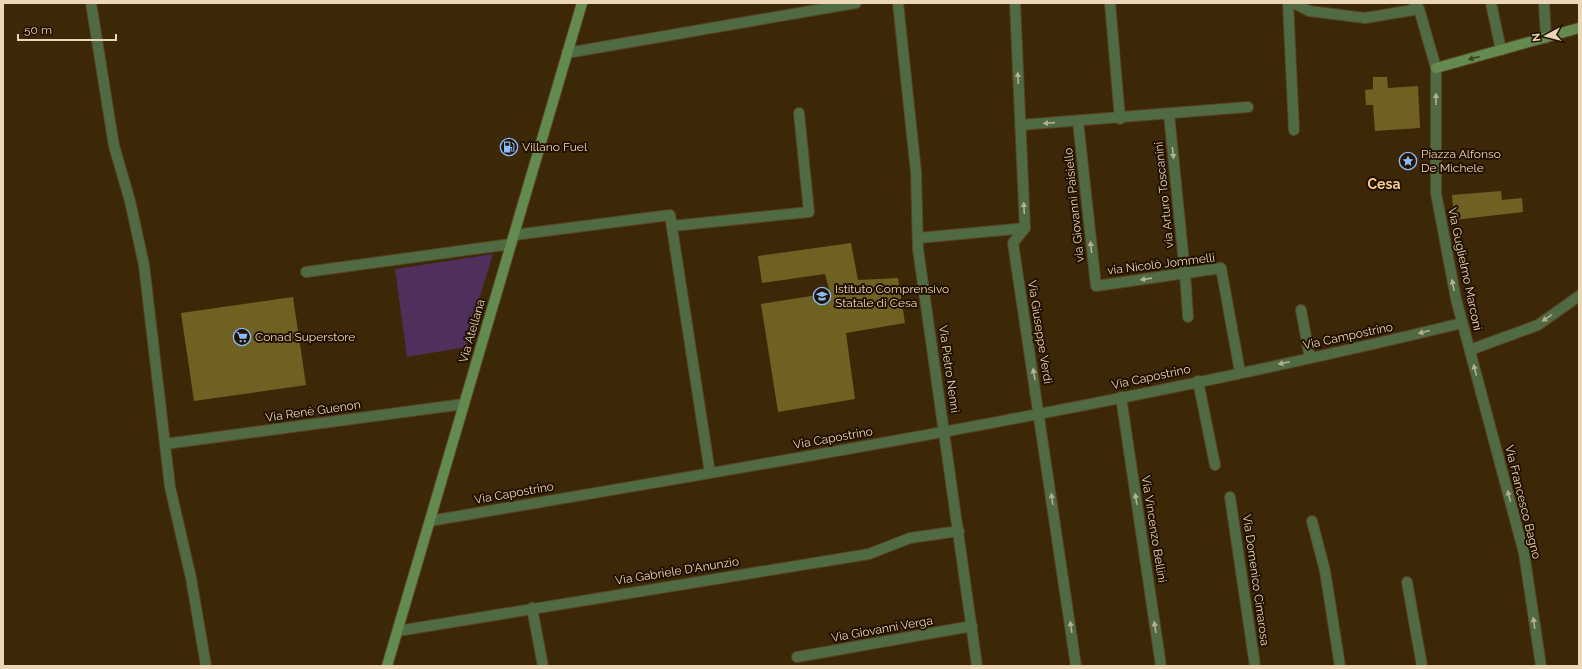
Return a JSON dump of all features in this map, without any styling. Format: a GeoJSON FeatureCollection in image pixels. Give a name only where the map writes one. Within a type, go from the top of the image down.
{"type":"FeatureCollection","features":[{"type":"Feature","properties":{"kind":"main road","name":"Via Atellana"},"geometry":{"type":"LineString","coordinates":[[387,666],[582,3]]}},
{"type":"Feature","properties":{"kind":"main road"},"geometry":{"type":"LineString","coordinates":[[1436,68],[1579,28]]}},
{"type":"Feature","properties":{"kind":"street"},"geometry":{"type":"LineString","coordinates":[[91,3],[114,146],[130,202],[144,265],[170,487],[191,578],[206,666]]}},
{"type":"Feature","properties":{"kind":"street"},"geometry":{"type":"LineString","coordinates":[[567,53],[837,5],[856,3]]}},
{"type":"Feature","properties":{"kind":"street","name":"Via Pietro Nenni"},"geometry":{"type":"LineString","coordinates":[[898,3],[916,172],[918,238],[977,666]]}},
{"type":"Feature","properties":{"kind":"street"},"geometry":{"type":"LineString","coordinates":[[918,238],[1025,228],[1015,3]]}},
{"type":"Feature","properties":{"kind":"street"},"geometry":{"type":"LineString","coordinates":[[1110,3],[1120,118]]}},
{"type":"Feature","properties":{"kind":"street"},"geometry":{"type":"LineString","coordinates":[[1288,3],[1294,130]]}},
{"type":"Feature","properties":{"kind":"street"},"geometry":{"type":"LineString","coordinates":[[1294,3],[1309,11],[1365,18],[1416,6],[1436,68]]}},
{"type":"Feature","properties":{"kind":"street"},"geometry":{"type":"LineString","coordinates":[[1491,3],[1501,50]]}},
{"type":"Feature","properties":{"kind":"street"},"geometry":{"type":"LineString","coordinates":[[1544,3],[1546,38]]}},
{"type":"Feature","properties":{"kind":"street","name":"Via Guglielmo Marconi"},"geometry":{"type":"LineString","coordinates":[[1436,68],[1436,192],[1456,299],[1470,350]]}},
{"type":"Feature","properties":{"kind":"street"},"geometry":{"type":"LineString","coordinates":[[1020,125],[1248,107]]}},
{"type":"Feature","properties":{"kind":"street"},"geometry":{"type":"LineString","coordinates":[[672,226],[809,212],[799,113]]}},
{"type":"Feature","properties":{"kind":"street","name":"via Arturo Toscanini"},"geometry":{"type":"LineString","coordinates":[[1169,114],[1188,317]]}},
{"type":"Feature","properties":{"kind":"street","name":"via Giovanni Paisiello"},"geometry":{"type":"LineString","coordinates":[[1078,121],[1096,286]]}},
{"type":"Feature","properties":{"kind":"street"},"geometry":{"type":"LineString","coordinates":[[306,272],[670,215],[710,473]]}},
{"type":"Feature","properties":{"kind":"street","name":"Via Giuseppe Verdi"},"geometry":{"type":"LineString","coordinates":[[1025,228],[1013,243],[1040,413],[1076,666]]}},
{"type":"Feature","properties":{"kind":"street","name":"via Nicolò Jommelli"},"geometry":{"type":"LineString","coordinates":[[1096,286],[1221,268],[1240,372]]}},
{"type":"Feature","properties":{"kind":"street"},"geometry":{"type":"LineString","coordinates":[[1470,350],[1538,325],[1579,296]]}},
{"type":"Feature","properties":{"kind":"street"},"geometry":{"type":"LineString","coordinates":[[1301,310],[1310,358]]}},
{"type":"Feature","properties":{"kind":"street","name":"Via Campostrino"},"geometry":{"type":"LineString","coordinates":[[1240,372],[1310,358],[1462,323]]}},
{"type":"Feature","properties":{"kind":"street","name":"Via Francesco Bagno"},"geometry":{"type":"LineString","coordinates":[[1470,350],[1524,553],[1541,664]]}},
{"type":"Feature","properties":{"kind":"street","name":"Via Capostrino"},"geometry":{"type":"LineString","coordinates":[[430,521],[945,432],[1240,372]]}},
{"type":"Feature","properties":{"kind":"street"},"geometry":{"type":"LineString","coordinates":[[1198,381],[1215,465]]}},
{"type":"Feature","properties":{"kind":"street","name":"Via Vincenzo Bellini"},"geometry":{"type":"LineString","coordinates":[[1121,397],[1161,666]]}},
{"type":"Feature","properties":{"kind":"street","name":"Via Renè Guenon"},"geometry":{"type":"LineString","coordinates":[[165,444],[464,404]]}},
{"type":"Feature","properties":{"kind":"street","name":"Via Domenico Cimarosa"},"geometry":{"type":"LineString","coordinates":[[1230,497],[1256,666]]}},
{"type":"Feature","properties":{"kind":"street"},"geometry":{"type":"LineString","coordinates":[[1312,521],[1325,571],[1340,666]]}},
{"type":"Feature","properties":{"kind":"street","name":"Via Gabriele D'Anunzio"},"geometry":{"type":"LineString","coordinates":[[398,631],[869,554],[910,538],[958,531]]}},
{"type":"Feature","properties":{"kind":"street"},"geometry":{"type":"LineString","coordinates":[[1407,582],[1422,666]]}},
{"type":"Feature","properties":{"kind":"street"},"geometry":{"type":"LineString","coordinates":[[532,608],[543,666]]}},
{"type":"Feature","properties":{"kind":"street","name":"Via Giovanni Verga"},"geometry":{"type":"LineString","coordinates":[[797,657],[972,626]]}},
{"type":"Feature","properties":{"kind":"shaded area"},"geometry":{"type":"Polygon","coordinates":[[[493,254],[468,335],[467,347],[407,357],[395,269],[493,254]]]}},
{"type":"Feature","properties":{"kind":"building"},"geometry":{"type":"Polygon","coordinates":[[[1373,77],[1387,77],[1388,88],[1418,86],[1420,128],[1375,131],[1373,105],[1366,105],[1365,90],[1373,89],[1373,77]]]}},
{"type":"Feature","properties":{"kind":"building"},"geometry":{"type":"Polygon","coordinates":[[[1501,191],[1502,200],[1522,198],[1523,212],[1454,220],[1452,195],[1501,191]]]}},
{"type":"Feature","properties":{"kind":"building"},"geometry":{"type":"Polygon","coordinates":[[[851,243],[858,280],[898,278],[905,323],[846,333],[855,399],[778,412],[761,304],[830,293],[825,274],[762,283],[758,256],[851,243]]]}},
{"type":"Feature","properties":{"kind":"building","name":"Conad Superstore"},"geometry":{"type":"Polygon","coordinates":[[[293,297],[306,385],[194,401],[181,313],[293,297]]]}},
{"type":"Feature","properties":{"kind":"place","name":"Villano Fuel"},"geometry":{"type":"Point","coordinates":[509,147]}},
{"type":"Feature","properties":{"kind":"place","name":"Piazza Alfonso De Michele"},"geometry":{"type":"Point","coordinates":[1408,161]}},
{"type":"Feature","properties":{"kind":"place","name":"Istituto Comprensivo Statale di Cesa"},"geometry":{"type":"Point","coordinates":[822,296]}},
{"type":"Feature","properties":{"kind":"place","name":"Conad Superstore"},"geometry":{"type":"Point","coordinates":[242,337]}},
{"type":"Feature","properties":{"kind":"district","name":"Cesa"},"geometry":{"type":"Point","coordinates":[1384,184]}}]}
